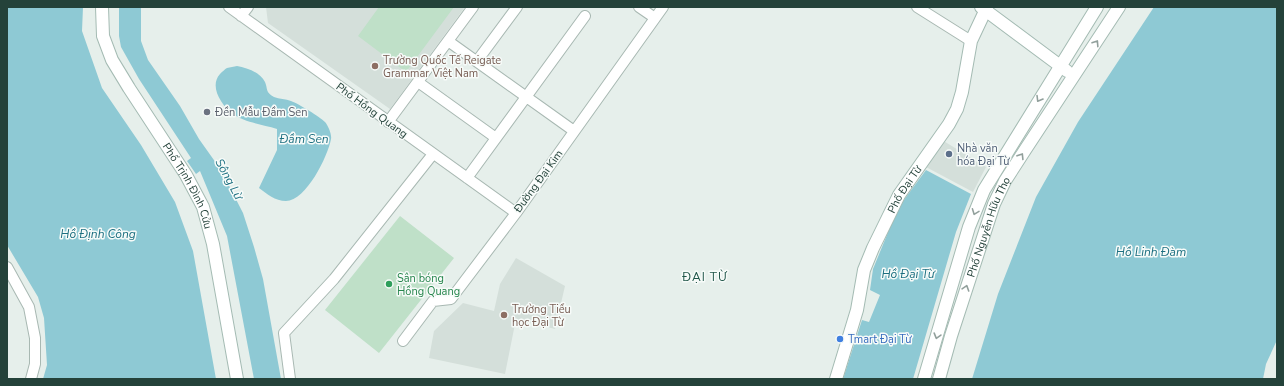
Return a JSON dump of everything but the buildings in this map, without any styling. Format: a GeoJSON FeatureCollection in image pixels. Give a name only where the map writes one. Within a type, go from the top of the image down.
{"type":"FeatureCollection","features":[{"type":"Feature","properties":{"kind":"main road","name":"Phố Trịnh Đình Cửu"},"geometry":{"type":"LineString","coordinates":[[102,7],[103,36],[112,60],[186,175],[203,207],[213,244],[237,379]]}},
{"type":"Feature","properties":{"kind":"main road","name":"Phố Nguyễn Hữu Thọ"},"geometry":{"type":"LineString","coordinates":[[924,379],[969,227],[984,190],[1097,7]]}},
{"type":"Feature","properties":{"kind":"main road","name":"Phố Nguyễn Hữu Thọ"},"geometry":{"type":"LineString","coordinates":[[939,379],[951,336],[994,204],[1005,181],[1119,7]]}},
{"type":"Feature","properties":{"kind":"main road","name":"Phố Đại Từ"},"geometry":{"type":"LineString","coordinates":[[836,379],[856,310],[864,270],[899,195],[949,124],[957,109],[962,92],[971,41],[985,8]]}},
{"type":"Feature","properties":{"kind":"main road"},"geometry":{"type":"LineString","coordinates":[[985,8],[1074,76]]}},
{"type":"Feature","properties":{"kind":"street","name":"Phố Hồng Quang"},"geometry":{"type":"LineString","coordinates":[[229,7],[516,212]]}},
{"type":"Feature","properties":{"kind":"street"},"geometry":{"type":"LineString","coordinates":[[241,16],[248,7]]}},
{"type":"Feature","properties":{"kind":"street"},"geometry":{"type":"LineString","coordinates":[[388,122],[473,7]]}},
{"type":"Feature","properties":{"kind":"street"},"geometry":{"type":"LineString","coordinates":[[477,61],[517,7]]}},
{"type":"Feature","properties":{"kind":"street"},"geometry":{"type":"LineString","coordinates":[[640,7],[655,18]]}},
{"type":"Feature","properties":{"kind":"street","name":"Đường Đại Kim"},"geometry":{"type":"LineString","coordinates":[[403,341],[433,301],[451,299],[516,212],[663,7]]}},
{"type":"Feature","properties":{"kind":"street"},"geometry":{"type":"LineString","coordinates":[[917,7],[971,41]]}},
{"type":"Feature","properties":{"kind":"street"},"geometry":{"type":"LineString","coordinates":[[468,178],[585,16]]}},
{"type":"Feature","properties":{"kind":"street"},"geometry":{"type":"LineString","coordinates":[[448,41],[574,131]]}},
{"type":"Feature","properties":{"kind":"street"},"geometry":{"type":"LineString","coordinates":[[418,82],[496,138]]}},
{"type":"Feature","properties":{"kind":"street"},"geometry":{"type":"LineString","coordinates":[[290,379],[284,333],[334,279],[433,154]]}},
{"type":"Feature","properties":{"kind":"street"},"geometry":{"type":"LineString","coordinates":[[7,267],[29,307],[35,338],[35,364],[31,379]]}},
{"type":"Feature","properties":{"kind":"shaded area","name":"Trường Quốc Tế Reigate Grammar Việt Nam"},"geometry":{"type":"Polygon","coordinates":[[[266,7],[465,7],[390,109],[268,23],[266,7]]]}},
{"type":"Feature","properties":{"kind":"shaded area","name":"Nhà văn hóa Đại Từ"},"geometry":{"type":"Polygon","coordinates":[[[942,140],[986,167],[973,192],[926,167],[942,140]]]}},
{"type":"Feature","properties":{"kind":"shaded area","name":"Trường Tiểu học Đại Từ"},"geometry":{"type":"Polygon","coordinates":[[[516,258],[565,286],[555,329],[516,319],[505,374],[429,358],[434,331],[463,303],[494,311],[500,284],[516,258]]]}},
{"type":"Feature","properties":{"kind":"green space"},"geometry":{"type":"Polygon","coordinates":[[[379,7],[454,7],[406,72],[358,36],[379,7]]]}},
{"type":"Feature","properties":{"kind":"green space","name":"Sân bóng Hồng Quang"},"geometry":{"type":"Polygon","coordinates":[[[400,216],[454,258],[379,353],[325,310],[400,216]]]}},
{"type":"Feature","properties":{"kind":"water","name":"Hồ Định Công"},"geometry":{"type":"Polygon","coordinates":[[[7,7],[83,7],[82,31],[102,88],[141,145],[175,202],[193,251],[216,379],[43,379],[47,365],[44,318],[38,297],[7,245],[7,7]]]}},
{"type":"Feature","properties":{"kind":"water"},"geometry":{"type":"Polygon","coordinates":[[[119,7],[141,7],[141,41],[148,60],[180,106],[199,139],[221,170],[243,213],[263,279],[281,379],[254,379],[227,236],[200,171],[196,174],[187,161],[191,158],[139,79],[121,47],[119,36],[119,7]]]}},
{"type":"Feature","properties":{"kind":"water","name":"Hồ Linh Đàm"},"geometry":{"type":"Polygon","coordinates":[[[1154,7],[1277,7],[1277,340],[1266,364],[1263,379],[972,379],[998,294],[1036,197],[1078,122],[1154,7]]]}},
{"type":"Feature","properties":{"kind":"water","name":"Đầm Sen"},"geometry":{"type":"Polygon","coordinates":[[[237,66],[257,73],[265,82],[268,92],[274,97],[291,101],[314,114],[326,123],[331,139],[326,156],[308,186],[294,199],[286,201],[278,200],[271,197],[259,188],[277,150],[277,129],[248,121],[237,116],[228,110],[220,100],[216,90],[217,79],[227,68],[237,66]]]}},
{"type":"Feature","properties":{"kind":"water","name":"Hồ Đại Từ"},"geometry":{"type":"Polygon","coordinates":[[[926,170],[971,194],[956,232],[913,379],[843,379],[862,320],[869,322],[880,295],[870,290],[873,269],[898,208],[926,170]]]}},
{"type":"Feature","properties":{"kind":"place","name":"Trường Quốc Tế Reigate Grammar Việt Nam"},"geometry":{"type":"Point","coordinates":[375,66]}},
{"type":"Feature","properties":{"kind":"place","name":"Đền Mẫu Đầm Sen"},"geometry":{"type":"Point","coordinates":[207,112]}},
{"type":"Feature","properties":{"kind":"place","name":"Nhà văn hóa Đại Từ"},"geometry":{"type":"Point","coordinates":[949,154]}},
{"type":"Feature","properties":{"kind":"place","name":"Sân bóng Hồng Quang"},"geometry":{"type":"Point","coordinates":[389,284]}},
{"type":"Feature","properties":{"kind":"place","name":"Trường Tiểu học Đại Từ"},"geometry":{"type":"Point","coordinates":[504,315]}},
{"type":"Feature","properties":{"kind":"place","name":"Tmart Đại Từ"},"geometry":{"type":"Point","coordinates":[840,339]}},
{"type":"Feature","properties":{"kind":"district","name":"ĐẠI TỪ"},"geometry":{"type":"Point","coordinates":[705,277]}},
{"type":"Feature","properties":{"kind":"water label","name":"Sông Lừ"},"geometry":{"type":"Point","coordinates":[229,179]}}]}
